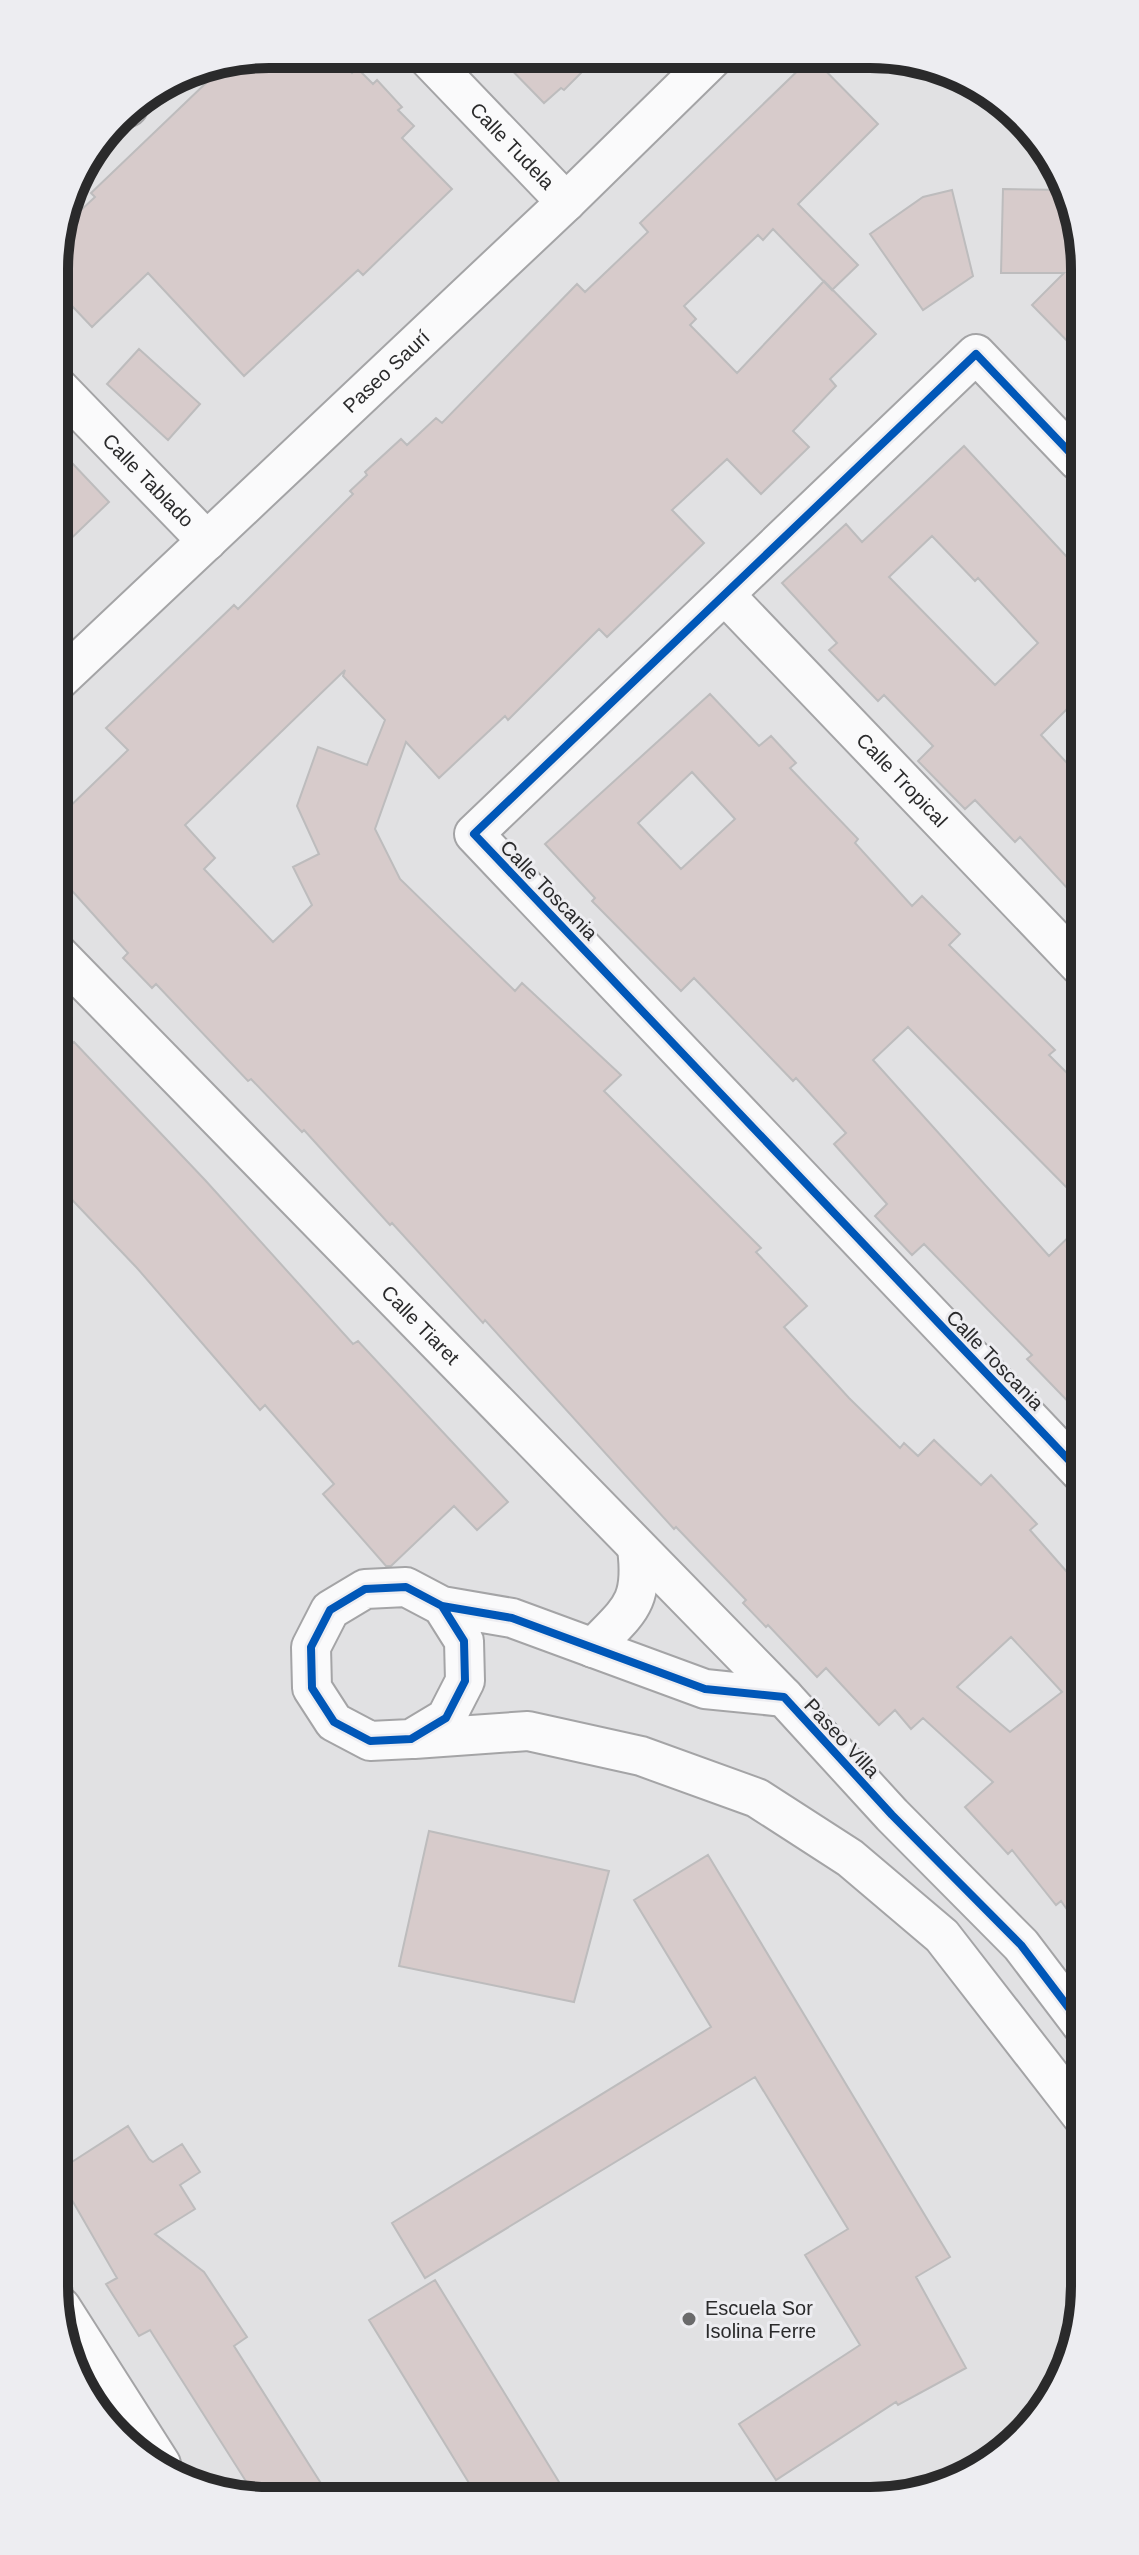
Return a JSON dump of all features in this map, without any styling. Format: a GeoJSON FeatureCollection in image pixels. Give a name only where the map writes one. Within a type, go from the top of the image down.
{"type":"FeatureCollection","features":[{"type":"Feature","properties":{"kind":"street","name":"Calle Tudela"},"geometry":{"type":"LineString","coordinates":[[437,68],[566,202]]}},
{"type":"Feature","properties":{"kind":"street","name":"Paseo Saurí"},"geometry":{"type":"LineString","coordinates":[[68,672],[566,202],[703,68]]}},
{"type":"Feature","properties":{"kind":"street","name":"Calle Toscania"},"geometry":{"type":"LineString","coordinates":[[1071,454],[976,354],[474,834],[1071,1462]]}},
{"type":"Feature","properties":{"kind":"street","name":"Calle Tablado"},"geometry":{"type":"LineString","coordinates":[[68,397],[207,541]]}},
{"type":"Feature","properties":{"kind":"street","name":"Calle Tropical"},"geometry":{"type":"LineString","coordinates":[[725,595],[1071,957]]}},
{"type":"Feature","properties":{"kind":"street","name":"Calle Tiaret"},"geometry":{"type":"LineString","coordinates":[[68,964],[784,1697]]}},
{"type":"Feature","properties":{"kind":"street"},"geometry":{"type":"LineString","coordinates":[[593,1648],[629,1610],[641,1581],[637,1548]]}},
{"type":"Feature","properties":{"kind":"street","name":"Paseo Villa"},"geometry":{"type":"LineString","coordinates":[[1071,2011],[1021,1945],[892,1815],[784,1697],[705,1689],[512,1618],[442,1606],[406,1587],[365,1589],[330,1610],[311,1647],[312,1688],[334,1722],[370,1741],[528,1731],[641,1756],[757,1798],[850,1858],[942,1936],[1071,2102]]}},
{"type":"Feature","properties":{"kind":"street","name":"Paseo Villa"},"geometry":{"type":"LineString","coordinates":[[411,1739],[446,1718],[465,1681],[464,1641],[442,1606]]}},
{"type":"Feature","properties":{"kind":"street"},"geometry":{"type":"LineString","coordinates":[[72,2325],[151,2449]]}},
{"type":"Feature","properties":{"kind":"building"},"geometry":{"type":"Polygon","coordinates":[[[269,68],[348,68],[352,73],[357,68],[373,84],[377,80],[402,107],[398,110],[414,126],[402,138],[452,189],[363,275],[358,270],[244,376],[148,273],[92,327],[68,302],[68,255],[75,217],[95,197],[91,193],[213,77],[269,68]]]}},
{"type":"Feature","properties":{"kind":"building"},"geometry":{"type":"Polygon","coordinates":[[[510,68],[586,68],[564,90],[561,88],[544,103],[510,68]]]}},
{"type":"Feature","properties":{"kind":"building"},"geometry":{"type":"Polygon","coordinates":[[[801,68],[823,68],[878,124],[798,204],[858,265],[832,290],[876,334],[830,379],[836,386],[793,431],[809,447],[761,494],[727,459],[672,510],[704,543],[607,637],[599,629],[508,720],[505,716],[439,778],[406,742],[375,829],[400,879],[515,991],[522,983],[621,1075],[604,1091],[761,1248],[756,1252],[807,1306],[784,1327],[849,1398],[900,1448],[904,1443],[918,1456],[934,1440],[981,1485],[991,1475],[1037,1524],[1030,1530],[1071,1577],[1071,1915],[1061,1901],[1056,1905],[1012,1850],[1008,1854],[965,1807],[993,1782],[923,1718],[911,1729],[895,1710],[879,1725],[826,1668],[817,1677],[743,1603],[746,1600],[676,1527],[674,1529],[485,1320],[483,1323],[304,1130],[302,1132],[251,1079],[248,1081],[156,984],[152,988],[123,958],[128,953],[68,886],[68,808],[128,750],[106,728],[234,605],[238,609],[353,494],[350,491],[367,475],[365,472],[401,439],[407,445],[436,418],[442,423],[577,284],[585,292],[648,232],[640,223],[801,68]],[[773,229],[763,240],[758,235],[684,306],[696,319],[690,325],[737,373],[824,281],[773,229]],[[345,670],[185,825],[215,858],[204,869],[273,942],[312,905],[293,867],[319,854],[297,806],[318,747],[367,765],[385,720],[343,676],[345,670]],[[1011,1637],[957,1687],[1010,1732],[1062,1692],[1011,1637]]]}},
{"type":"Feature","properties":{"kind":"building"},"geometry":{"type":"Polygon","coordinates":[[[1003,189],[1055,190],[1069,242],[1071,345],[1032,305],[1064,273],[1001,273],[1003,189]]]}},
{"type":"Feature","properties":{"kind":"building"},"geometry":{"type":"Polygon","coordinates":[[[952,190],[973,276],[923,310],[870,234],[923,197],[952,190]]]}},
{"type":"Feature","properties":{"kind":"building"},"geometry":{"type":"Polygon","coordinates":[[[139,349],[200,404],[168,440],[107,384],[139,349]]]}},
{"type":"Feature","properties":{"kind":"building"},"geometry":{"type":"Polygon","coordinates":[[[964,446],[1071,561],[1071,705],[1041,735],[1071,767],[1071,892],[1020,837],[1015,842],[975,800],[965,809],[918,761],[933,746],[884,695],[878,701],[829,650],[837,643],[782,583],[846,524],[862,542],[964,446]],[[932,536],[889,577],[995,685],[1038,643],[978,578],[975,581],[932,536]]]}},
{"type":"Feature","properties":{"kind":"building"},"geometry":{"type":"Polygon","coordinates":[[[68,459],[109,502],[68,541],[68,459]]]}},
{"type":"Feature","properties":{"kind":"building"},"geometry":{"type":"Polygon","coordinates":[[[710,694],[759,746],[771,736],[796,763],[790,768],[858,839],[855,843],[912,906],[922,896],[960,934],[949,945],[1055,1050],[1049,1055],[1071,1077],[1071,1192],[908,1027],[873,1060],[1049,1256],[1071,1235],[1071,1405],[1027,1359],[1032,1355],[924,1244],[912,1255],[875,1216],[887,1204],[834,1144],[846,1133],[796,1078],[793,1081],[694,978],[681,991],[592,901],[595,898],[545,844],[710,694]],[[692,772],[638,823],[681,869],[735,819],[692,772]]]}},
{"type":"Feature","properties":{"kind":"building"},"geometry":{"type":"Polygon","coordinates":[[[74,1042],[205,1180],[353,1344],[358,1341],[508,1502],[477,1530],[454,1506],[391,1566],[386,1566],[323,1494],[334,1484],[265,1405],[260,1410],[137,1268],[68,1196],[68,1047],[74,1042]]]}},
{"type":"Feature","properties":{"kind":"building"},"geometry":{"type":"Polygon","coordinates":[[[429,1831],[609,1871],[574,2002],[399,1966],[429,1831]]]}},
{"type":"Feature","properties":{"kind":"building"},"geometry":{"type":"Polygon","coordinates":[[[708,1855],[950,2257],[916,2277],[966,2368],[898,2405],[896,2402],[776,2480],[739,2424],[860,2345],[805,2255],[848,2229],[755,2077],[425,2278],[392,2223],[711,2027],[634,1900],[708,1855]]]}},
{"type":"Feature","properties":{"kind":"building"},"geometry":{"type":"Polygon","coordinates":[[[128,2126],[153,2162],[182,2144],[200,2172],[180,2185],[195,2209],[155,2234],[204,2272],[247,2337],[234,2346],[323,2487],[249,2486],[150,2330],[139,2336],[106,2284],[117,2278],[68,2193],[68,2165],[128,2126]]]}},
{"type":"Feature","properties":{"kind":"building"},"geometry":{"type":"Polygon","coordinates":[[[435,2280],[562,2487],[471,2487],[369,2320],[435,2280]]]}},
{"type":"Feature","properties":{"kind":"cycle path"},"geometry":{"type":"LineString","coordinates":[[1071,454],[976,354],[474,834],[1071,1462]]}},
{"type":"Feature","properties":{"kind":"cycle path"},"geometry":{"type":"LineString","coordinates":[[406,1587],[442,1606],[464,1641],[465,1681],[446,1718],[411,1739],[370,1741],[334,1722],[312,1688],[311,1647],[330,1610],[365,1589],[406,1587]]}},
{"type":"Feature","properties":{"kind":"cycle path"},"geometry":{"type":"LineString","coordinates":[[442,1606],[512,1618],[705,1689],[784,1697],[892,1815],[1021,1945],[1071,2011]]}},
{"type":"Feature","properties":{"kind":"place","name":"Escuela Sor Isolina Ferre"},"geometry":{"type":"Point","coordinates":[689,2319]}}]}
